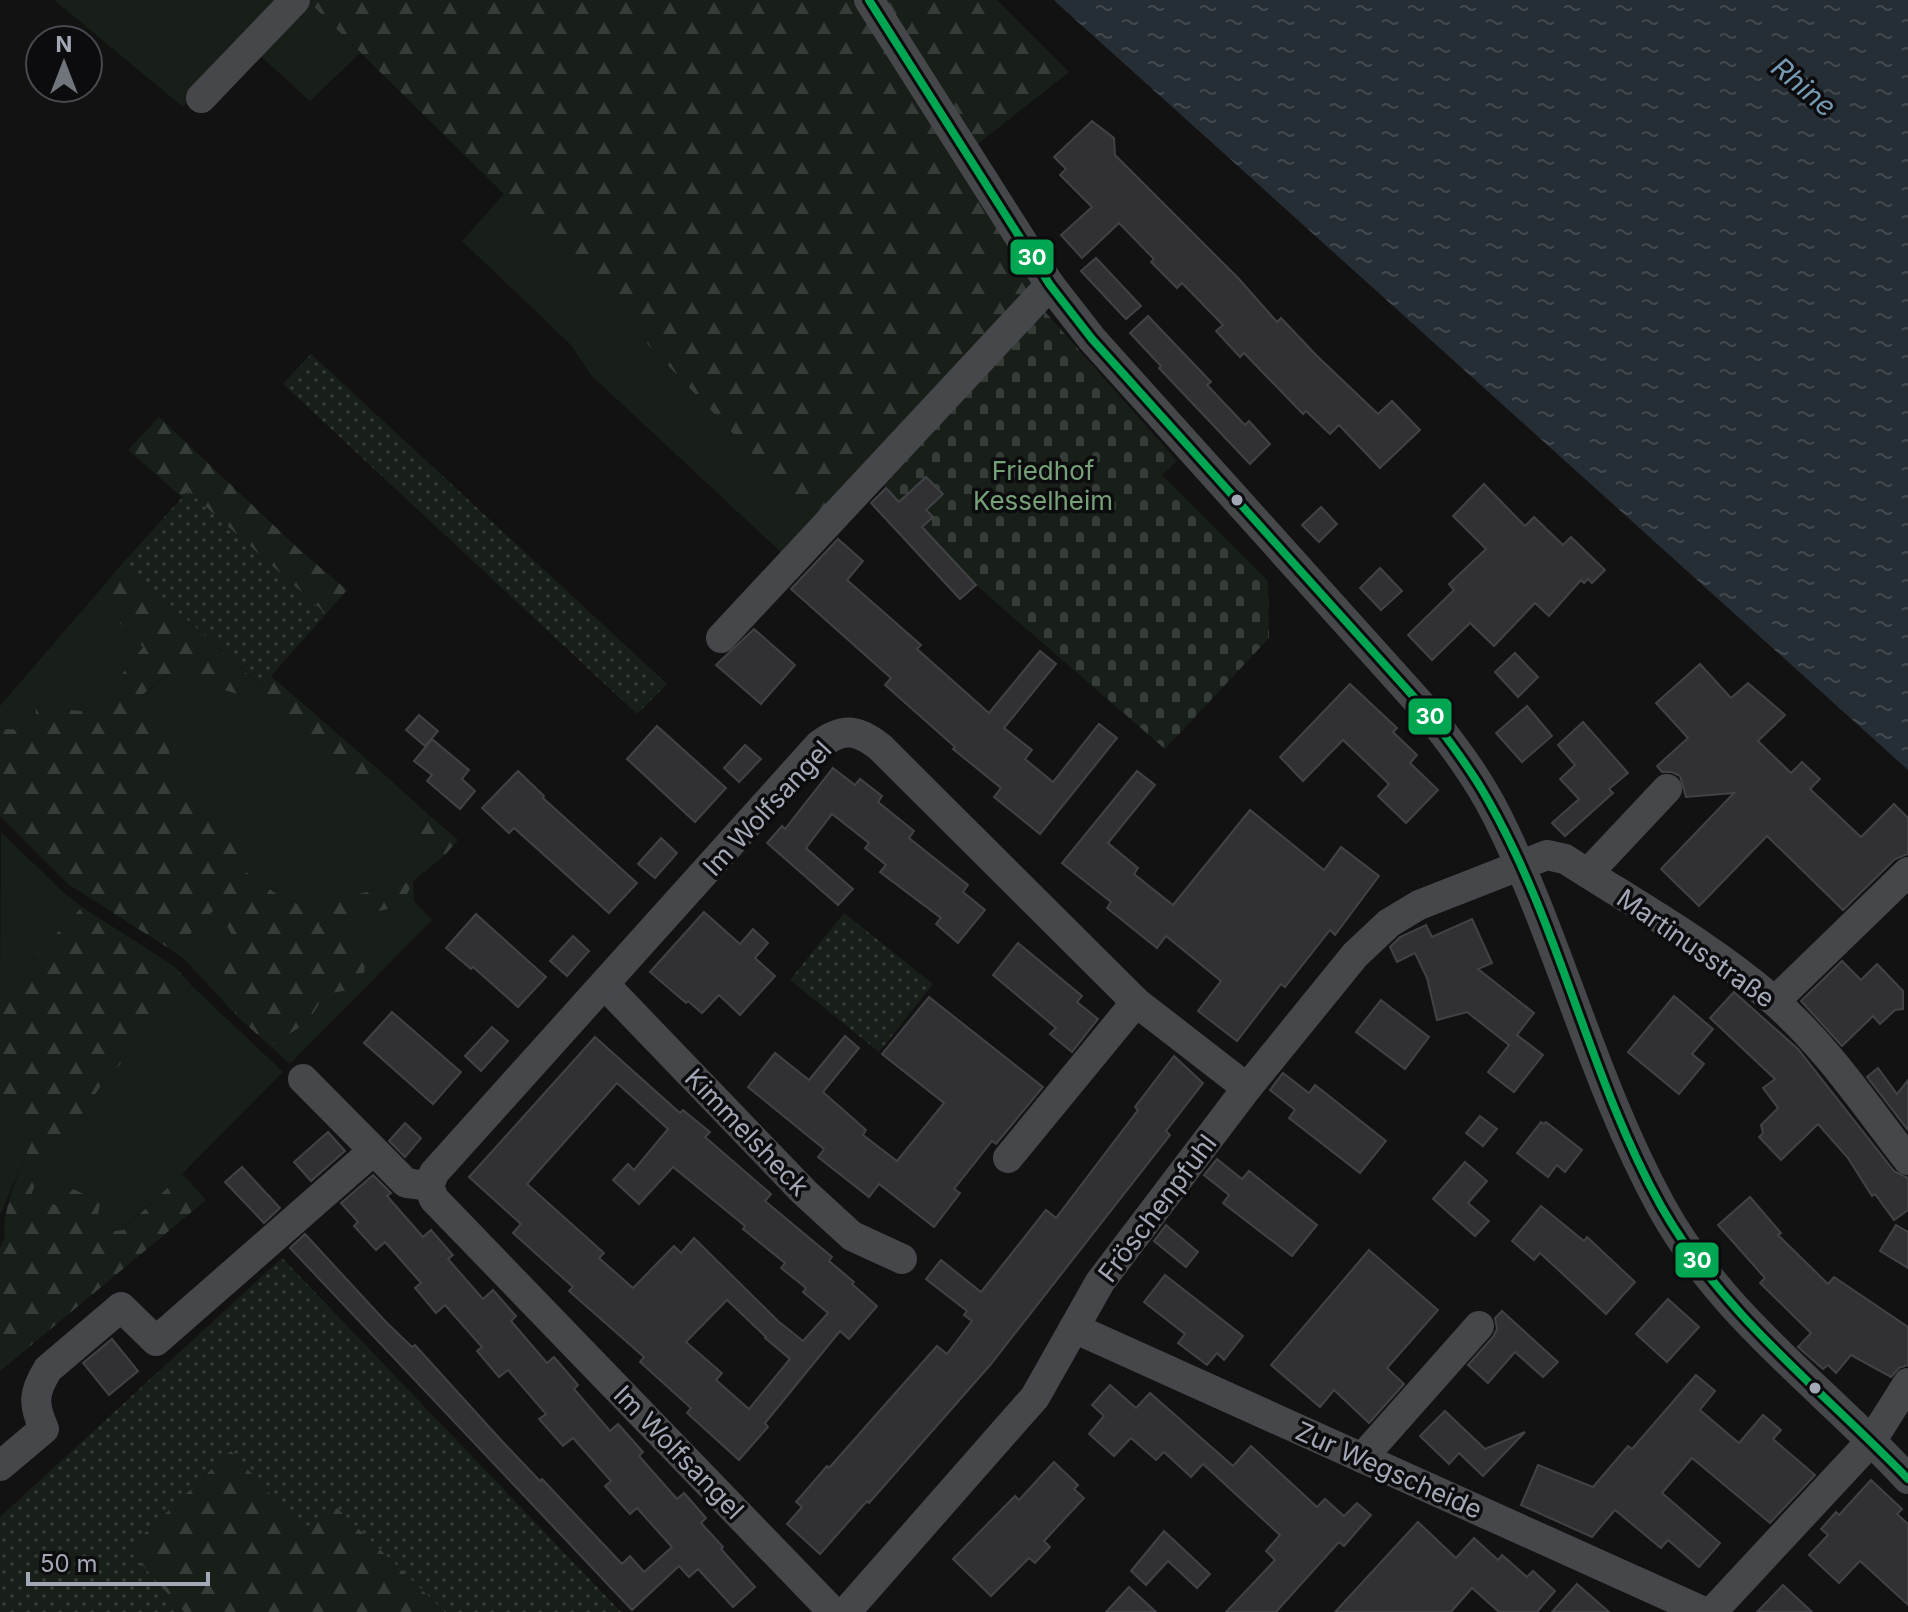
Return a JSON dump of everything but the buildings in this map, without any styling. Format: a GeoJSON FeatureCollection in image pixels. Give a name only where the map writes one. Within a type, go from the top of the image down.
{"type":"FeatureCollection","features":[{"type":"Feature","properties":{"kind":"street"},"geometry":{"type":"LineString","coordinates":[[201,98],[295,0]]}},
{"type":"Feature","properties":{"kind":"street"},"geometry":{"type":"LineString","coordinates":[[869,0],[1050,285],[1102,350],[1422,706],[1464,759],[1496,814],[1519,864],[1629,1145],[1663,1209],[1700,1265],[1748,1324],[1872,1440],[1908,1479]]}},
{"type":"Feature","properties":{"kind":"street"},"geometry":{"type":"LineString","coordinates":[[721,638],[1050,285]]}},
{"type":"Feature","properties":{"kind":"street","name":"Im Wolfsangel"},"geometry":{"type":"LineString","coordinates":[[833,1612],[434,1199],[429,1186],[434,1173],[819,745],[832,735],[848,731],[865,735],[880,747],[1136,1002],[1247,1088]]}},
{"type":"Feature","properties":{"kind":"street"},"geometry":{"type":"LineString","coordinates":[[1588,873],[1667,789]]}},
{"type":"Feature","properties":{"kind":"street","name":"Martinusstraße"},"geometry":{"type":"LineString","coordinates":[[1519,864],[1547,855],[1565,859],[1735,969],[1775,1001],[1834,1065],[1908,1160]]}},
{"type":"Feature","properties":{"kind":"street","name":"Fröschenpfuhl"},"geometry":{"type":"LineString","coordinates":[[846,1612],[1035,1397],[1100,1282],[1247,1088],[1355,955],[1389,923],[1419,905],[1519,864]]}},
{"type":"Feature","properties":{"kind":"street"},"geometry":{"type":"LineString","coordinates":[[1775,1001],[1908,872]]}},
{"type":"Feature","properties":{"kind":"street","name":"Kimmelsheck"},"geometry":{"type":"LineString","coordinates":[[605,985],[813,1201],[852,1236],[902,1259]]}},
{"type":"Feature","properties":{"kind":"street"},"geometry":{"type":"LineString","coordinates":[[1008,1158],[1136,1002]]}},
{"type":"Feature","properties":{"kind":"street"},"geometry":{"type":"LineString","coordinates":[[303,1079],[406,1183],[429,1186]]}},
{"type":"Feature","properties":{"kind":"street"},"geometry":{"type":"LineString","coordinates":[[0,1466],[44,1429],[34,1407],[41,1379],[48,1369],[121,1307],[156,1341],[373,1151]]}},
{"type":"Feature","properties":{"kind":"street"},"geometry":{"type":"LineString","coordinates":[[1362,1458],[1479,1326]]}},
{"type":"Feature","properties":{"kind":"street","name":"Zur Wegscheide"},"geometry":{"type":"LineString","coordinates":[[1074,1328],[1704,1612]]}},
{"type":"Feature","properties":{"kind":"street"},"geometry":{"type":"LineString","coordinates":[[1712,1612],[1872,1440],[1908,1383]]}},
{"type":"Feature","properties":{"kind":"green space"},"geometry":{"type":"Polygon","coordinates":[[[54,0],[288,0],[183,107],[104,41],[104,24],[83,24],[54,0]]]}},
{"type":"Feature","properties":{"kind":"green space"},"geometry":{"type":"Polygon","coordinates":[[[307,0],[360,53],[310,101],[255,51],[307,0]]]}},
{"type":"Feature","properties":{"kind":"green space"},"geometry":{"type":"Polygon","coordinates":[[[307,0],[855,0],[1040,285],[818,522],[496,186],[307,0]]]}},
{"type":"Feature","properties":{"kind":"green space"},"geometry":{"type":"Polygon","coordinates":[[[883,0],[997,0],[1069,72],[974,147],[883,0]]]}},
{"type":"Feature","properties":{"kind":"green space"},"geometry":{"type":"Polygon","coordinates":[[[504,194],[818,522],[786,557],[592,376],[570,344],[462,241],[504,194]]]}},
{"type":"Feature","properties":{"kind":"green space","name":"Friedhof Kesselheim"},"geometry":{"type":"Polygon","coordinates":[[[1040,306],[1177,461],[1162,475],[1268,581],[1269,638],[1165,749],[976,585],[877,478],[1040,306]]]}},
{"type":"Feature","properties":{"kind":"green space"},"geometry":{"type":"Polygon","coordinates":[[[311,354],[667,684],[637,714],[283,384],[311,354]]]}},
{"type":"Feature","properties":{"kind":"green space"},"geometry":{"type":"Polygon","coordinates":[[[159,417],[303,553],[347,590],[326,614],[188,491],[182,497],[128,450],[159,417]]]}},
{"type":"Feature","properties":{"kind":"green space"},"geometry":{"type":"Polygon","coordinates":[[[188,491],[326,614],[262,686],[123,563],[188,491]]]}},
{"type":"Feature","properties":{"kind":"green space"},"geometry":{"type":"Polygon","coordinates":[[[123,563],[261,686],[271,676],[387,777],[369,798],[320,750],[255,699],[169,674],[138,698],[164,731],[177,784],[244,839],[239,867],[275,893],[304,907],[413,881],[402,905],[353,918],[332,916],[319,926],[366,955],[364,973],[346,974],[349,990],[325,994],[308,1022],[270,1046],[236,1015],[221,961],[235,941],[217,907],[173,951],[68,884],[0,816],[0,729],[35,730],[36,707],[93,712],[143,647],[94,597],[123,563]]]}},
{"type":"Feature","properties":{"kind":"green space"},"geometry":{"type":"Polygon","coordinates":[[[94,597],[143,647],[93,712],[36,707],[36,731],[0,729],[0,706],[94,597]]]}},
{"type":"Feature","properties":{"kind":"green space"},"geometry":{"type":"Polygon","coordinates":[[[170,674],[255,699],[320,750],[369,797],[387,777],[430,816],[417,832],[444,856],[413,881],[414,901],[432,920],[290,1064],[270,1046],[308,1022],[325,993],[345,973],[364,973],[348,944],[318,927],[332,916],[353,918],[412,881],[304,907],[275,893],[239,867],[243,839],[174,782],[137,699],[170,674]]]}},
{"type":"Feature","properties":{"kind":"green space"},"geometry":{"type":"Polygon","coordinates":[[[430,816],[458,840],[444,856],[417,832],[430,816]]]}},
{"type":"Feature","properties":{"kind":"green space"},"geometry":{"type":"Polygon","coordinates":[[[1,832],[82,907],[0,993],[1,832]]]}},
{"type":"Feature","properties":{"kind":"green space"},"geometry":{"type":"Polygon","coordinates":[[[217,906],[235,941],[221,961],[236,1015],[173,951],[217,906]]]}},
{"type":"Feature","properties":{"kind":"green space"},"geometry":{"type":"Polygon","coordinates":[[[82,907],[175,967],[192,986],[102,1084],[81,1116],[48,1154],[31,1195],[58,1206],[73,1189],[100,1202],[95,1233],[123,1230],[182,1174],[206,1200],[0,1371],[0,1248],[5,1237],[8,1203],[31,1143],[6,1119],[0,1120],[0,993],[82,907]]]}},
{"type":"Feature","properties":{"kind":"green space"},"geometry":{"type":"Polygon","coordinates":[[[844,913],[933,984],[879,1052],[790,980],[844,913]]]}},
{"type":"Feature","properties":{"kind":"green space"},"geometry":{"type":"Polygon","coordinates":[[[192,986],[283,1072],[122,1230],[94,1233],[58,1206],[31,1195],[48,1154],[81,1116],[102,1084],[192,986]]]}},
{"type":"Feature","properties":{"kind":"green space"},"geometry":{"type":"Polygon","coordinates":[[[6,1119],[31,1143],[0,1215],[0,1120],[6,1119]]]}},
{"type":"Feature","properties":{"kind":"green space"},"geometry":{"type":"Polygon","coordinates":[[[282,1258],[621,1612],[445,1612],[333,1504],[304,1531],[231,1451],[128,1549],[184,1612],[0,1612],[0,1517],[282,1258]]]}},
{"type":"Feature","properties":{"kind":"green space"},"geometry":{"type":"Polygon","coordinates":[[[231,1450],[304,1531],[332,1503],[445,1612],[184,1612],[128,1549],[231,1450]]]}},
{"type":"Feature","properties":{"kind":"water","name":"Rhine"},"geometry":{"type":"Polygon","coordinates":[[[1054,0],[1908,0],[1908,770],[1058,4],[1054,0]]]}},
{"type":"Feature","properties":{"kind":"transit line","name":"30"},"geometry":{"type":"LineString","coordinates":[[869,0],[1050,285],[1092,339],[1422,706],[1457,752],[1488,800],[1536,899],[1614,1106],[1661,1206],[1713,1282],[1744,1317],[1908,1479]]}}]}
